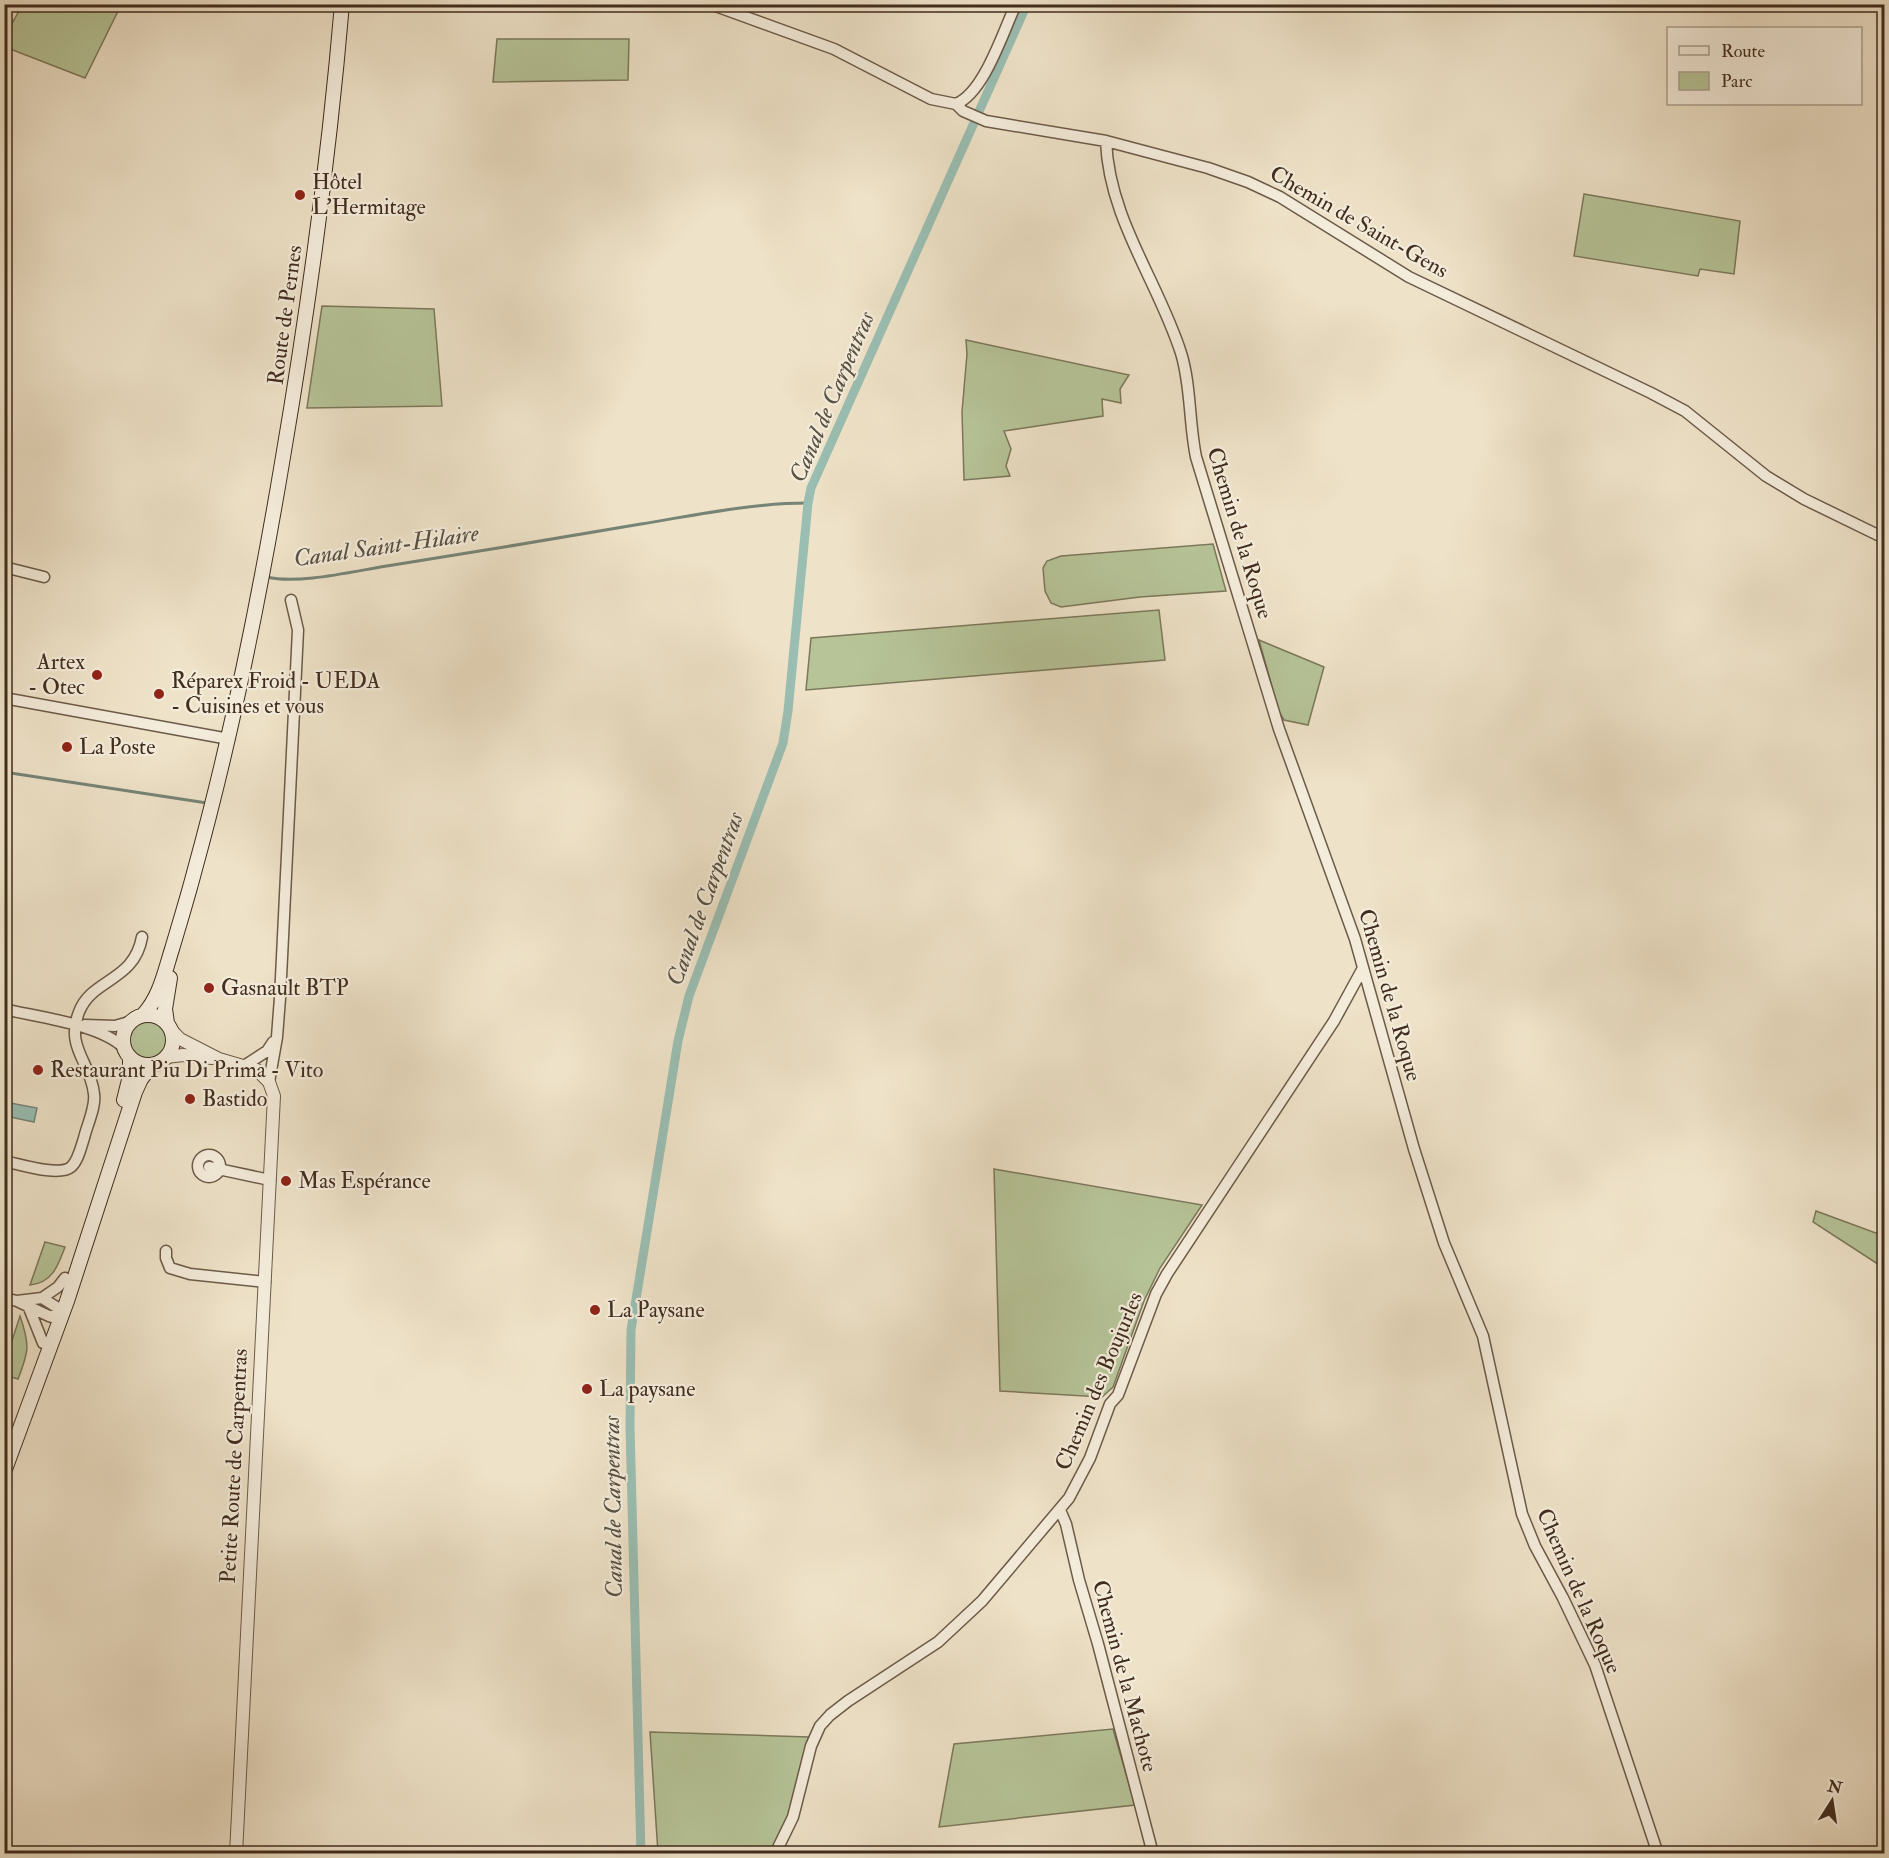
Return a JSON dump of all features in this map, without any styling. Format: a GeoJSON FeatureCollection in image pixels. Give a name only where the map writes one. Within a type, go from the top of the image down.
{"type":"FeatureCollection","features":[{"type":"Feature","properties":{"kind":"main road","name":"Route de Pernes"},"geometry":{"type":"LineString","coordinates":[[185,906],[229,739],[266,559],[301,354],[316,247],[342,4]]}},
{"type":"Feature","properties":{"kind":"main road"},"geometry":{"type":"LineString","coordinates":[[47,1343],[65,1278],[127,1091],[130,1076],[122,1038],[124,1029],[129,1022],[143,1015],[150,1008],[159,991],[185,906]]}},
{"type":"Feature","properties":{"kind":"main road"},"geometry":{"type":"LineString","coordinates":[[4,1470],[135,1092],[141,1079],[152,1065],[166,1057],[171,1049],[173,1040],[165,1009],[185,906]]}},
{"type":"Feature","properties":{"kind":"main road"},"geometry":{"type":"LineString","coordinates":[[143,1015],[152,1015],[169,1027]]}},
{"type":"Feature","properties":{"kind":"main road"},"geometry":{"type":"LineString","coordinates":[[126,1052],[144,1065],[152,1065]]}},
{"type":"Feature","properties":{"kind":"street","name":"Chemin de Saint-Gens"},"geometry":{"type":"LineString","coordinates":[[710,4],[834,50],[931,99],[956,104],[963,111],[976,117],[1106,141],[1208,168],[1248,182],[1280,197],[1409,277],[1685,411],[1776,482],[1804,500],[1884,538]]}},
{"type":"Feature","properties":{"kind":"street"},"geometry":{"type":"LineString","coordinates":[[956,104],[968,97],[980,83],[1016,4]]}},
{"type":"Feature","properties":{"kind":"street","name":"Chemin de la Roque"},"geometry":{"type":"LineString","coordinates":[[1106,141],[1108,170],[1137,256],[1182,356],[1196,457],[1279,729],[1342,900],[1364,968],[1425,1185],[1444,1243],[1483,1336],[1522,1514],[1535,1546],[1563,1598],[1594,1665],[1658,1854]]}},
{"type":"Feature","properties":{"kind":"street"},"geometry":{"type":"LineString","coordinates":[[4,567],[44,577]]}},
{"type":"Feature","properties":{"kind":"street","name":"Petite Route de Carpentras"},"geometry":{"type":"LineString","coordinates":[[236,1854],[274,1096],[269,1082],[277,1037],[298,630],[291,600]]}},
{"type":"Feature","properties":{"kind":"street"},"geometry":{"type":"LineString","coordinates":[[4,698],[229,739]]}},
{"type":"Feature","properties":{"kind":"street"},"geometry":{"type":"LineString","coordinates":[[4,1161],[51,1171],[64,1171],[72,1167],[80,1152],[95,1096],[89,1073],[76,1048],[75,1025],[80,1010],[91,994],[127,969],[137,953],[142,937]]}},
{"type":"Feature","properties":{"kind":"street","name":"Chemin des Boujurles"},"geometry":{"type":"LineString","coordinates":[[775,1854],[793,1817],[811,1746],[820,1726],[848,1701],[938,1642],[982,1601],[1069,1498],[1090,1458],[1110,1404],[1118,1395],[1156,1294],[1167,1274],[1334,1021],[1364,968]]}},
{"type":"Feature","properties":{"kind":"street"},"geometry":{"type":"LineString","coordinates":[[4,1009],[75,1025],[104,1035],[126,1052]]}},
{"type":"Feature","properties":{"kind":"street"},"geometry":{"type":"LineString","coordinates":[[75,1025],[115,1026],[129,1022]]}},
{"type":"Feature","properties":{"kind":"street"},"geometry":{"type":"LineString","coordinates":[[169,1027],[180,1039],[219,1059]]}},
{"type":"Feature","properties":{"kind":"street"},"geometry":{"type":"LineString","coordinates":[[244,1066],[267,1051],[277,1037]]}},
{"type":"Feature","properties":{"kind":"street"},"geometry":{"type":"LineString","coordinates":[[166,1057],[183,1055],[219,1059],[257,1070],[269,1082]]}},
{"type":"Feature","properties":{"kind":"street"},"geometry":{"type":"LineString","coordinates":[[209,1167],[270,1180]]}},
{"type":"Feature","properties":{"kind":"street"},"geometry":{"type":"LineString","coordinates":[[166,1251],[170,1268],[190,1274],[265,1282]]}},
{"type":"Feature","properties":{"kind":"street"},"geometry":{"type":"LineString","coordinates":[[4,1298],[17,1300],[42,1298],[58,1287],[65,1278]]}},
{"type":"Feature","properties":{"kind":"street"},"geometry":{"type":"LineString","coordinates":[[42,1298],[58,1309]]}},
{"type":"Feature","properties":{"kind":"street"},"geometry":{"type":"LineString","coordinates":[[17,1300],[29,1308],[47,1343]]}},
{"type":"Feature","properties":{"kind":"street"},"geometry":{"type":"LineString","coordinates":[[29,1308],[58,1309]]}},
{"type":"Feature","properties":{"kind":"street","name":"Chemin de la Machote"},"geometry":{"type":"LineString","coordinates":[[1060,1510],[1066,1524],[1153,1854]]}},
{"type":"Feature","properties":{"kind":"green space"},"geometry":{"type":"Polygon","coordinates":[[[23,4],[121,5],[85,78],[5,47],[5,36],[23,4]]]}},
{"type":"Feature","properties":{"kind":"green space"},"geometry":{"type":"Polygon","coordinates":[[[497,39],[629,39],[628,80],[493,82],[497,39]]]}},
{"type":"Feature","properties":{"kind":"green space"},"geometry":{"type":"Polygon","coordinates":[[[1584,194],[1740,221],[1734,274],[1700,269],[1698,276],[1574,256],[1584,194]]]}},
{"type":"Feature","properties":{"kind":"green space"},"geometry":{"type":"Polygon","coordinates":[[[322,306],[434,309],[442,406],[307,408],[322,306]]]}},
{"type":"Feature","properties":{"kind":"green space"},"geometry":{"type":"Polygon","coordinates":[[[966,340],[1129,375],[1120,389],[1121,403],[1102,399],[1103,416],[1004,431],[1011,449],[1006,466],[1010,476],[964,480],[962,412],[966,340]]]}},
{"type":"Feature","properties":{"kind":"green space"},"geometry":{"type":"Polygon","coordinates":[[[1213,544],[1226,591],[1140,597],[1061,607],[1051,603],[1045,591],[1043,568],[1047,561],[1061,556],[1213,544]]]}},
{"type":"Feature","properties":{"kind":"green space"},"geometry":{"type":"Polygon","coordinates":[[[1159,610],[1165,660],[806,690],[811,638],[1159,610]]]}},
{"type":"Feature","properties":{"kind":"green space"},"geometry":{"type":"Polygon","coordinates":[[[1259,640],[1324,667],[1308,725],[1284,720],[1279,712],[1259,640]]]}},
{"type":"Feature","properties":{"kind":"green space"},"geometry":{"type":"Polygon","coordinates":[[[148,1020],[161,1026],[167,1039],[161,1052],[148,1058],[135,1052],[129,1039],[135,1026],[148,1020]]]}},
{"type":"Feature","properties":{"kind":"green space"},"geometry":{"type":"Polygon","coordinates":[[[994,1169],[1202,1205],[1160,1268],[1144,1301],[1113,1387],[1102,1397],[1000,1391],[994,1169]]]}},
{"type":"Feature","properties":{"kind":"green space"},"geometry":{"type":"Polygon","coordinates":[[[1816,1211],[1884,1236],[1884,1268],[1813,1222],[1816,1211]]]}},
{"type":"Feature","properties":{"kind":"green space"},"geometry":{"type":"Polygon","coordinates":[[[45,1242],[65,1247],[57,1267],[49,1277],[38,1284],[30,1285],[45,1242]]]}},
{"type":"Feature","properties":{"kind":"green space"},"geometry":{"type":"Polygon","coordinates":[[[20,1316],[27,1348],[18,1379],[5,1375],[5,1362],[20,1316]]]}},
{"type":"Feature","properties":{"kind":"green space"},"geometry":{"type":"Polygon","coordinates":[[[1113,1729],[1135,1805],[939,1827],[954,1744],[1113,1729]]]}},
{"type":"Feature","properties":{"kind":"green space"},"geometry":{"type":"Polygon","coordinates":[[[650,1732],[809,1737],[795,1797],[784,1829],[770,1853],[658,1853],[650,1732]]]}},
{"type":"Feature","properties":{"kind":"water"},"geometry":{"type":"Polygon","coordinates":[[[5,1102],[37,1108],[34,1122],[5,1116],[5,1102]]]}},
{"type":"Feature","properties":{"kind":"waterway","name":"Canal de Carpentras"},"geometry":{"type":"LineString","coordinates":[[641,1854],[630,1426],[631,1330],[678,1041],[689,996],[783,743],[811,488],[1027,4]]}},
{"type":"Feature","properties":{"kind":"waterway","name":"Canal Saint-Hilaire"},"geometry":{"type":"LineString","coordinates":[[267,577],[296,579],[329,576],[724,510],[808,503]]}},
{"type":"Feature","properties":{"kind":"waterway","name":"Canal Saint-Hilaire"},"geometry":{"type":"LineString","coordinates":[[4,772],[207,803]]}},
{"type":"Feature","properties":{"kind":"place","name":"Hôtel L'Hermitage"},"geometry":{"type":"Point","coordinates":[300,195]}},
{"type":"Feature","properties":{"kind":"place","name":"Artex - Otec"},"geometry":{"type":"Point","coordinates":[97,675]}},
{"type":"Feature","properties":{"kind":"place","name":"Réparex Froid - UEDA - Cuisines et vous"},"geometry":{"type":"Point","coordinates":[159,694]}},
{"type":"Feature","properties":{"kind":"place","name":"La Poste"},"geometry":{"type":"Point","coordinates":[67,747]}},
{"type":"Feature","properties":{"kind":"place","name":"Gasnault BTP"},"geometry":{"type":"Point","coordinates":[209,988]}},
{"type":"Feature","properties":{"kind":"place","name":"Restaurant Piu Di Prima - Vito"},"geometry":{"type":"Point","coordinates":[38,1070]}},
{"type":"Feature","properties":{"kind":"place","name":"Bastido"},"geometry":{"type":"Point","coordinates":[190,1099]}},
{"type":"Feature","properties":{"kind":"place","name":"Mas Espérance"},"geometry":{"type":"Point","coordinates":[286,1181]}},
{"type":"Feature","properties":{"kind":"place","name":"La Paysane"},"geometry":{"type":"Point","coordinates":[595,1310]}},
{"type":"Feature","properties":{"kind":"place","name":"La paysane"},"geometry":{"type":"Point","coordinates":[587,1389]}}]}
